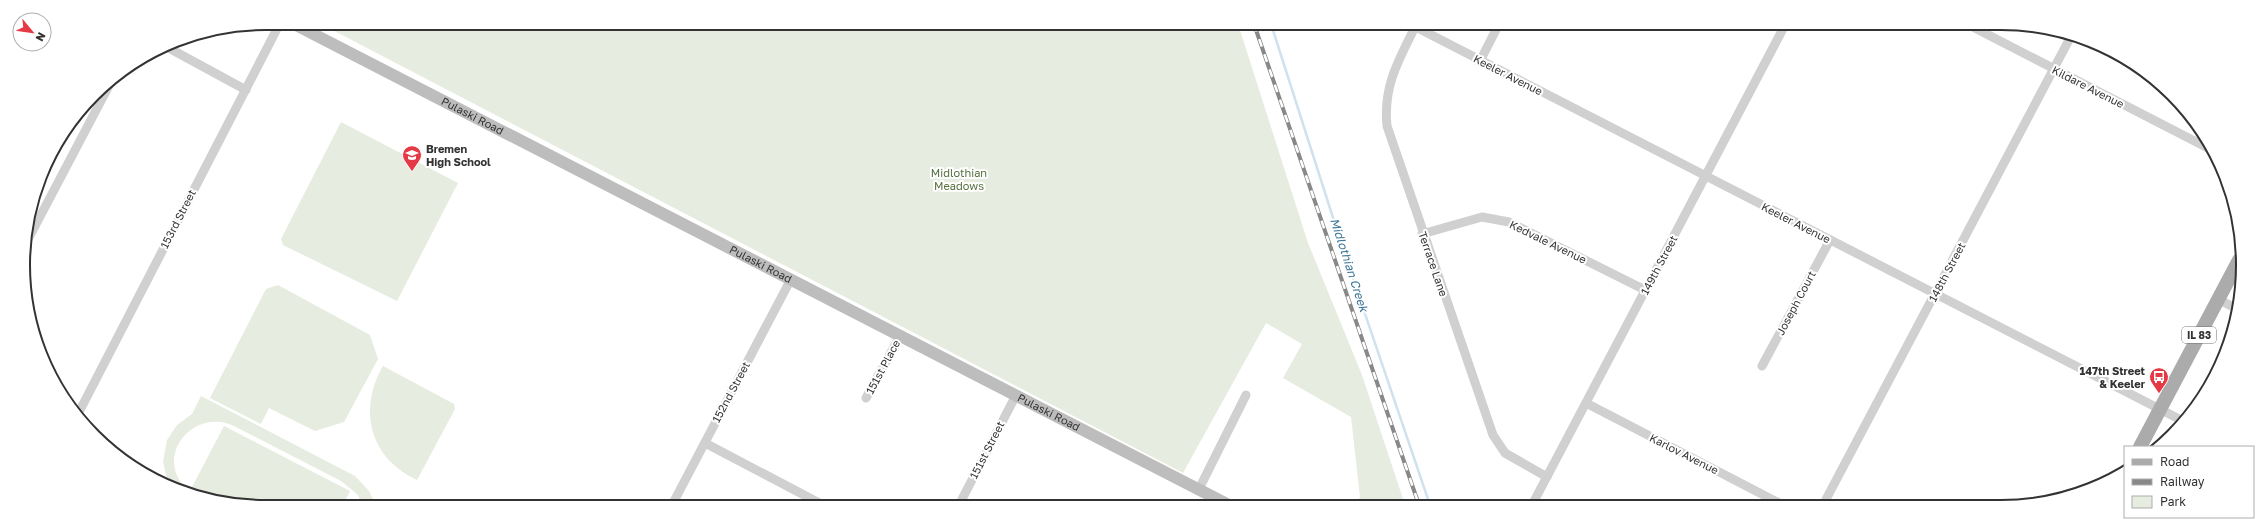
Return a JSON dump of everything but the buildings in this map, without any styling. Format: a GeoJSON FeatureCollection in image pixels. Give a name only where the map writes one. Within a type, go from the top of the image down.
{"type":"FeatureCollection","features":[{"type":"Feature","properties":{"kind":"main road","name":"Pulaski Road"},"geometry":{"type":"LineString","coordinates":[[306,30],[1220,500]]}},
{"type":"Feature","properties":{"kind":"main road","name":"IL 83"},"geometry":{"type":"LineString","coordinates":[[2141,446],[2236,264]]}},
{"type":"Feature","properties":{"kind":"street","name":"153rd Street"},"geometry":{"type":"LineString","coordinates":[[80,410],[276,30]]}},
{"type":"Feature","properties":{"kind":"street","name":"Terrace Lane"},"geometry":{"type":"LineString","coordinates":[[1410,30],[1393,72],[1385,108],[1387,126],[1422,234],[1493,435],[1505,453],[1547,477]]}},
{"type":"Feature","properties":{"kind":"street","name":"Keeler Avenue"},"geometry":{"type":"LineString","coordinates":[[1420,30],[2179,419]]}},
{"type":"Feature","properties":{"kind":"street"},"geometry":{"type":"LineString","coordinates":[[1480,61],[1496,30]]}},
{"type":"Feature","properties":{"kind":"street","name":"149th Street"},"geometry":{"type":"LineString","coordinates":[[1535,500],[1782,30]]}},
{"type":"Feature","properties":{"kind":"street","name":"Kildare Avenue"},"geometry":{"type":"LineString","coordinates":[[1979,30],[2204,146]]}},
{"type":"Feature","properties":{"kind":"street","name":"148th Street"},"geometry":{"type":"LineString","coordinates":[[1826,500],[1936,294],[2069,40]]}},
{"type":"Feature","properties":{"kind":"street"},"geometry":{"type":"LineString","coordinates":[[171,50],[246,90]]}},
{"type":"Feature","properties":{"kind":"street"},"geometry":{"type":"LineString","coordinates":[[33,230],[105,93]]}},
{"type":"Feature","properties":{"kind":"street","name":"Kedvale Avenue"},"geometry":{"type":"LineString","coordinates":[[1422,234],[1482,217],[1509,222],[1645,290]]}},
{"type":"Feature","properties":{"kind":"street","name":"Joseph Court"},"geometry":{"type":"LineString","coordinates":[[1762,366],[1830,240]]}},
{"type":"Feature","properties":{"kind":"street","name":"152nd Street"},"geometry":{"type":"LineString","coordinates":[[675,500],[790,280]]}},
{"type":"Feature","properties":{"kind":"street"},"geometry":{"type":"LineString","coordinates":[[2218,299],[2232,306]]}},
{"type":"Feature","properties":{"kind":"street","name":"151st Place"},"geometry":{"type":"LineString","coordinates":[[866,398],[900,336]]}},
{"type":"Feature","properties":{"kind":"street","name":"151st Street"},"geometry":{"type":"LineString","coordinates":[[962,500],[1016,395]]}},
{"type":"Feature","properties":{"kind":"street"},"geometry":{"type":"LineString","coordinates":[[1199,489],[1246,395]]}},
{"type":"Feature","properties":{"kind":"street","name":"Karlov Avenue"},"geometry":{"type":"LineString","coordinates":[[1586,403],[1773,500]]}},
{"type":"Feature","properties":{"kind":"street"},"geometry":{"type":"LineString","coordinates":[[705,442],[815,500]]}},
{"type":"Feature","properties":{"kind":"green space","name":"Midlothian Meadows"},"geometry":{"type":"Polygon","coordinates":[[[332,30],[1240,30],[1308,243],[1362,375],[1403,500],[1358,500],[1360,497],[1351,417],[1283,378],[1302,344],[1266,323],[1183,473],[332,30]]]}},
{"type":"Feature","properties":{"kind":"green space"},"geometry":{"type":"Polygon","coordinates":[[[341,122],[458,183],[397,301],[283,245],[281,239],[341,122]]]}},
{"type":"Feature","properties":{"kind":"green space"},"geometry":{"type":"Polygon","coordinates":[[[278,285],[370,335],[378,359],[344,422],[315,431],[269,408],[261,424],[210,398],[266,289],[278,285]]]}},
{"type":"Feature","properties":{"kind":"green space"},"geometry":{"type":"Polygon","coordinates":[[[383,366],[454,404],[455,409],[417,480],[401,471],[388,459],[379,446],[373,431],[370,415],[371,399],[375,382],[383,366]]]}},
{"type":"Feature","properties":{"kind":"green space"},"geometry":{"type":"Polygon","coordinates":[[[201,396],[355,476],[369,491],[374,500],[360,500],[357,494],[341,481],[234,426],[219,422],[204,423],[192,429],[182,439],[176,450],[174,463],[178,477],[185,486],[167,479],[163,462],[167,440],[177,425],[192,414],[201,396]]]}},
{"type":"Feature","properties":{"kind":"green space"},"geometry":{"type":"Polygon","coordinates":[[[224,426],[350,491],[346,500],[265,500],[234,498],[204,492],[192,487],[224,426]]]}},
{"type":"Feature","properties":{"kind":"waterway","name":"Midlothian Creek"},"geometry":{"type":"LineString","coordinates":[[1273,30],[1344,252],[1428,500]]}},
{"type":"Feature","properties":{"kind":"railway"},"geometry":{"type":"LineString","coordinates":[[1256,30],[1417,500]]}},
{"type":"Feature","properties":{"kind":"place","name":"Bremen High School"},"geometry":{"type":"Point","coordinates":[412,172]}},
{"type":"Feature","properties":{"kind":"place","name":"147th Street & Keeler"},"geometry":{"type":"Point","coordinates":[2159,394]}}]}
